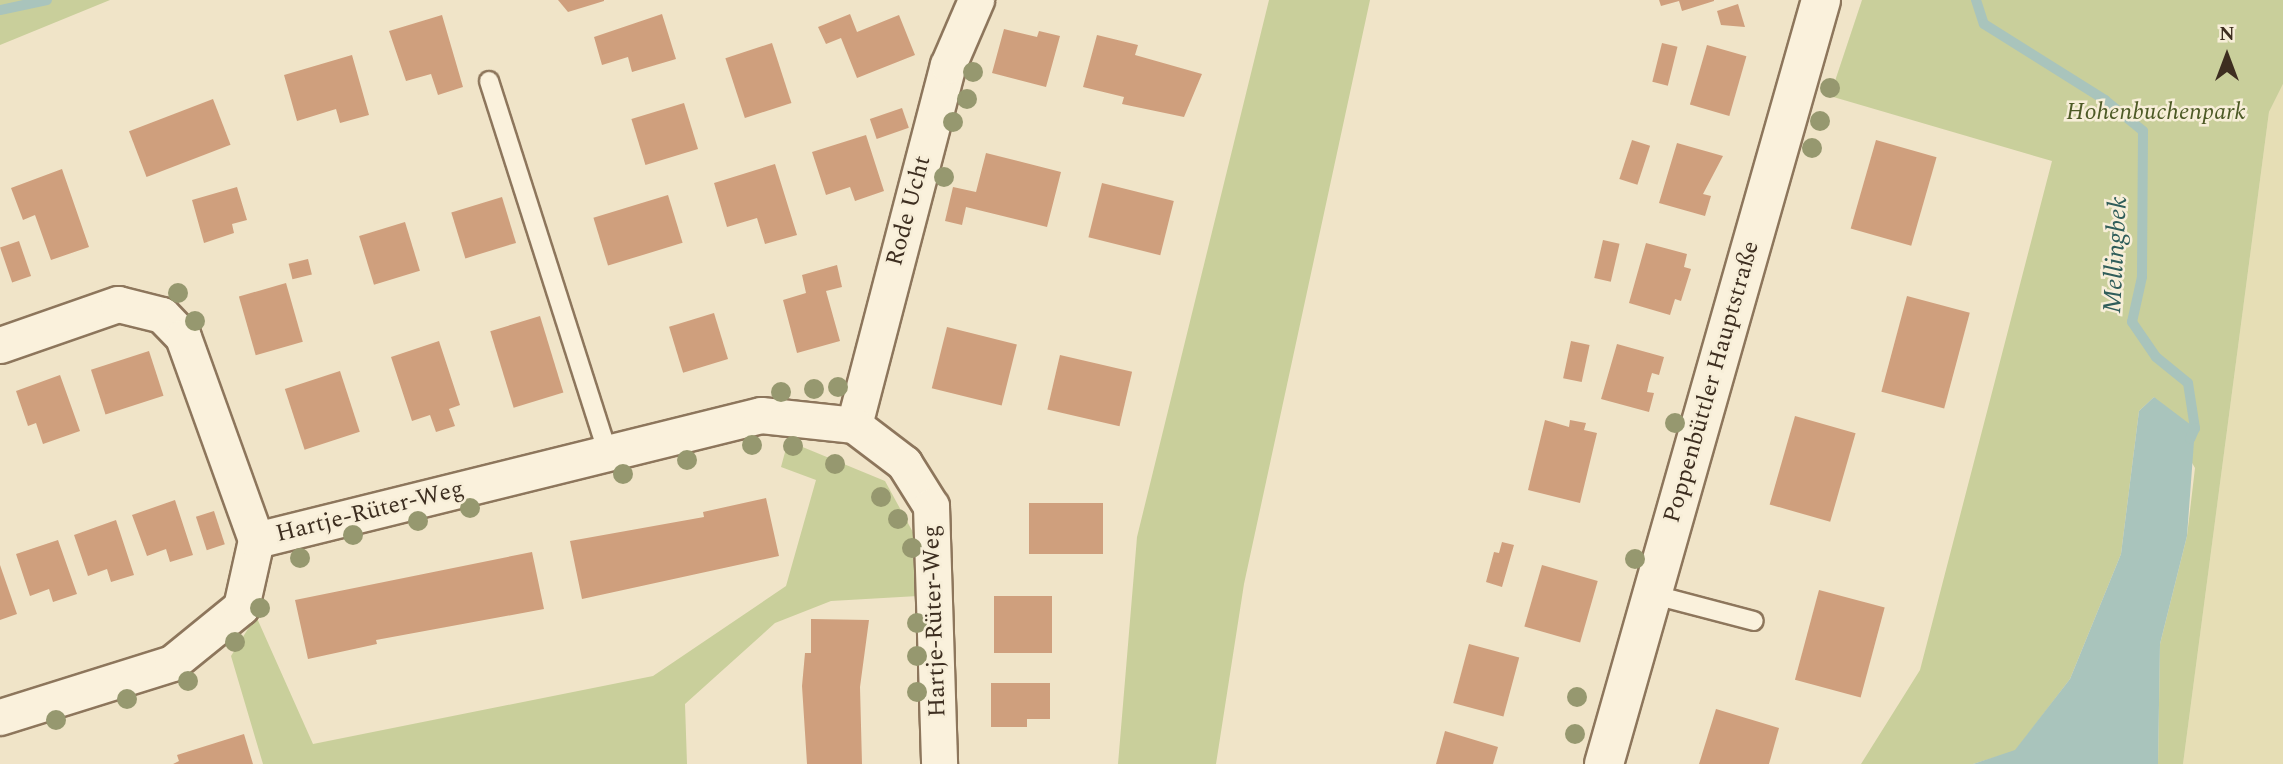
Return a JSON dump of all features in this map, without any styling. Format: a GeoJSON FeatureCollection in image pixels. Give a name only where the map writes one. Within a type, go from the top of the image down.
{"type":"FeatureCollection","features":[{"type":"Feature","properties":{"kind":"street","name":"Rode Ucht"},"geometry":{"type":"LineString","coordinates":[[854,425],[948,65],[976,0]]}},
{"type":"Feature","properties":{"kind":"street","name":"Poppenbüttler Hauptstraße"},"geometry":{"type":"LineString","coordinates":[[1604,764],[1821,0]]}},
{"type":"Feature","properties":{"kind":"street"},"geometry":{"type":"LineString","coordinates":[[0,345],[118,304],[162,315],[183,337],[256,540]]}},
{"type":"Feature","properties":{"kind":"street","name":"Hartje-Rüter-Weg"},"geometry":{"type":"LineString","coordinates":[[0,717],[172,663],[242,607],[256,540],[761,415],[854,425],[904,463],[931,506],[939,764]]}},
{"type":"Feature","properties":{"kind":"lane"},"geometry":{"type":"LineString","coordinates":[[489,81],[608,453]]}},
{"type":"Feature","properties":{"kind":"lane"},"geometry":{"type":"LineString","coordinates":[[1651,594],[1754,621]]}},
{"type":"Feature","properties":{"kind":"shaded area"},"geometry":{"type":"Polygon","coordinates":[[[2283,84],[2283,764],[2183,764],[2269,112],[2283,84]]]}},
{"type":"Feature","properties":{"kind":"green space"},"geometry":{"type":"Polygon","coordinates":[[[0,0],[110,0],[0,45],[0,0]]]}},
{"type":"Feature","properties":{"kind":"green space"},"geometry":{"type":"Polygon","coordinates":[[[1269,0],[1370,0],[1244,584],[1216,764],[1118,764],[1137,537],[1269,0]]]}},
{"type":"Feature","properties":{"kind":"green space","name":"Hohenbuchenpark"},"geometry":{"type":"Polygon","coordinates":[[[1862,0],[2283,0],[2283,84],[2269,112],[2183,764],[2158,764],[2160,644],[2187,536],[2195,468],[2154,397],[2139,411],[2121,554],[2070,679],[2015,751],[1973,764],[1861,764],[1920,670],[2052,161],[1830,96],[1862,0]]]}},
{"type":"Feature","properties":{"kind":"green space"},"geometry":{"type":"Polygon","coordinates":[[[788,441],[885,481],[915,536],[918,596],[831,601],[775,623],[685,704],[687,764],[263,764],[231,656],[256,616],[313,744],[653,676],[786,586],[816,480],[781,467],[788,441]]]}},
{"type":"Feature","properties":{"kind":"water"},"geometry":{"type":"Polygon","coordinates":[[[2154,397],[2195,428],[2187,536],[2160,644],[2158,764],[1973,764],[2015,750],[2070,679],[2121,554],[2139,411],[2154,397]]]}},
{"type":"Feature","properties":{"kind":"building"},"geometry":{"type":"Polygon","coordinates":[[[558,0],[604,0],[604,1],[568,12],[558,0]]]}},
{"type":"Feature","properties":{"kind":"building"},"geometry":{"type":"Polygon","coordinates":[[[1659,0],[1714,1],[1682,11],[1679,1],[1661,6],[1659,0]]]}},
{"type":"Feature","properties":{"kind":"building"},"geometry":{"type":"Polygon","coordinates":[[[1738,4],[1745,27],[1721,25],[1717,11],[1738,4]]]}},
{"type":"Feature","properties":{"kind":"building"},"geometry":{"type":"Polygon","coordinates":[[[662,14],[676,59],[632,72],[628,57],[602,65],[594,37],[662,14]]]}},
{"type":"Feature","properties":{"kind":"building"},"geometry":{"type":"Polygon","coordinates":[[[850,14],[857,32],[899,15],[915,55],[857,78],[841,38],[826,44],[818,27],[850,14]]]}},
{"type":"Feature","properties":{"kind":"building"},"geometry":{"type":"Polygon","coordinates":[[[442,15],[463,87],[438,95],[431,74],[406,81],[389,31],[442,15]]]}},
{"type":"Feature","properties":{"kind":"building"},"geometry":{"type":"Polygon","coordinates":[[[1004,29],[1037,37],[1039,31],[1060,36],[1046,87],[992,73],[1004,29]]]}},
{"type":"Feature","properties":{"kind":"building"},"geometry":{"type":"Polygon","coordinates":[[[1097,35],[1138,45],[1135,55],[1202,74],[1184,117],[1122,104],[1124,97],[1083,87],[1097,35]]]}},
{"type":"Feature","properties":{"kind":"building"},"geometry":{"type":"Polygon","coordinates":[[[772,43],[791,103],[745,118],[725,58],[772,43]]]}},
{"type":"Feature","properties":{"kind":"building"},"geometry":{"type":"Polygon","coordinates":[[[1662,43],[1678,47],[1668,86],[1652,82],[1662,43]]]}},
{"type":"Feature","properties":{"kind":"building"},"geometry":{"type":"Polygon","coordinates":[[[1707,45],[1746,56],[1729,116],[1690,105],[1707,45]]]}},
{"type":"Feature","properties":{"kind":"building"},"geometry":{"type":"Polygon","coordinates":[[[352,55],[369,115],[340,123],[336,109],[297,121],[284,75],[352,55]]]}},
{"type":"Feature","properties":{"kind":"building"},"geometry":{"type":"Polygon","coordinates":[[[213,99],[231,145],[147,177],[129,131],[213,99]]]}},
{"type":"Feature","properties":{"kind":"building"},"geometry":{"type":"Polygon","coordinates":[[[684,103],[698,149],[645,165],[631,119],[684,103]]]}},
{"type":"Feature","properties":{"kind":"building"},"geometry":{"type":"Polygon","coordinates":[[[902,108],[909,128],[877,139],[870,119],[902,108]]]}},
{"type":"Feature","properties":{"kind":"building"},"geometry":{"type":"Polygon","coordinates":[[[866,135],[884,191],[855,201],[850,187],[826,195],[812,152],[866,135]]]}},
{"type":"Feature","properties":{"kind":"building"},"geometry":{"type":"Polygon","coordinates":[[[1632,140],[1650,146],[1637,185],[1619,179],[1632,140]]]}},
{"type":"Feature","properties":{"kind":"building"},"geometry":{"type":"Polygon","coordinates":[[[1876,140],[1937,157],[1911,246],[1851,228],[1876,140]]]}},
{"type":"Feature","properties":{"kind":"building"},"geometry":{"type":"Polygon","coordinates":[[[1677,143],[1723,156],[1703,194],[1711,196],[1705,216],[1659,203],[1677,143]]]}},
{"type":"Feature","properties":{"kind":"building"},"geometry":{"type":"Polygon","coordinates":[[[986,153],[1061,172],[1047,227],[966,207],[962,225],[945,221],[953,187],[976,192],[986,153]]]}},
{"type":"Feature","properties":{"kind":"building"},"geometry":{"type":"Polygon","coordinates":[[[775,164],[797,235],[765,244],[757,218],[727,227],[714,183],[775,164]]]}},
{"type":"Feature","properties":{"kind":"building"},"geometry":{"type":"Polygon","coordinates":[[[62,169],[89,247],[51,260],[35,215],[23,220],[11,188],[62,169]]]}},
{"type":"Feature","properties":{"kind":"building"},"geometry":{"type":"Polygon","coordinates":[[[1102,183],[1174,201],[1160,255],[1088,237],[1102,183]]]}},
{"type":"Feature","properties":{"kind":"building"},"geometry":{"type":"Polygon","coordinates":[[[237,187],[247,220],[232,224],[234,233],[204,243],[192,200],[237,187]]]}},
{"type":"Feature","properties":{"kind":"building"},"geometry":{"type":"Polygon","coordinates":[[[668,195],[683,243],[608,266],[593,218],[668,195]]]}},
{"type":"Feature","properties":{"kind":"building"},"geometry":{"type":"Polygon","coordinates":[[[502,197],[516,243],[465,258],[451,212],[502,197]]]}},
{"type":"Feature","properties":{"kind":"building"},"geometry":{"type":"Polygon","coordinates":[[[405,222],[420,271],[374,285],[359,236],[405,222]]]}},
{"type":"Feature","properties":{"kind":"building"},"geometry":{"type":"Polygon","coordinates":[[[1603,240],[1620,244],[1611,282],[1594,278],[1603,240]]]}},
{"type":"Feature","properties":{"kind":"building"},"geometry":{"type":"Polygon","coordinates":[[[19,241],[31,276],[12,282],[0,248],[19,241]]]}},
{"type":"Feature","properties":{"kind":"building"},"geometry":{"type":"Polygon","coordinates":[[[1646,243],[1687,254],[1684,267],[1691,269],[1681,301],[1675,299],[1670,315],[1629,303],[1646,243]]]}},
{"type":"Feature","properties":{"kind":"building"},"geometry":{"type":"Polygon","coordinates":[[[308,259],[312,275],[292,279],[289,264],[308,259]]]}},
{"type":"Feature","properties":{"kind":"building"},"geometry":{"type":"Polygon","coordinates":[[[837,265],[842,287],[826,291],[840,341],[797,353],[783,300],[806,293],[802,275],[837,265]]]}},
{"type":"Feature","properties":{"kind":"building"},"geometry":{"type":"Polygon","coordinates":[[[286,283],[303,342],[256,355],[239,297],[286,283]]]}},
{"type":"Feature","properties":{"kind":"building"},"geometry":{"type":"Polygon","coordinates":[[[1907,296],[1970,313],[1944,408],[1881,392],[1907,296]]]}},
{"type":"Feature","properties":{"kind":"building"},"geometry":{"type":"Polygon","coordinates":[[[714,313],[728,359],[683,373],[669,327],[714,313]]]}},
{"type":"Feature","properties":{"kind":"building"},"geometry":{"type":"Polygon","coordinates":[[[540,316],[563,393],[514,408],[490,331],[540,316]]]}},
{"type":"Feature","properties":{"kind":"building"},"geometry":{"type":"Polygon","coordinates":[[[947,327],[1017,344],[1002,406],[932,388],[947,327]]]}},
{"type":"Feature","properties":{"kind":"building"},"geometry":{"type":"Polygon","coordinates":[[[439,341],[460,405],[449,409],[455,426],[436,432],[430,415],[412,421],[391,357],[439,341]]]}},
{"type":"Feature","properties":{"kind":"building"},"geometry":{"type":"Polygon","coordinates":[[[1571,341],[1590,345],[1582,382],[1563,378],[1571,341]]]}},
{"type":"Feature","properties":{"kind":"building"},"geometry":{"type":"Polygon","coordinates":[[[1617,344],[1664,357],[1659,375],[1652,373],[1649,383],[1647,392],[1654,393],[1649,412],[1601,399],[1617,344]]]}},
{"type":"Feature","properties":{"kind":"building"},"geometry":{"type":"Polygon","coordinates":[[[149,351],[164,396],[106,415],[91,370],[149,351]]]}},
{"type":"Feature","properties":{"kind":"building"},"geometry":{"type":"Polygon","coordinates":[[[1060,355],[1132,372],[1120,426],[1047,410],[1060,355]]]}},
{"type":"Feature","properties":{"kind":"building"},"geometry":{"type":"Polygon","coordinates":[[[340,371],[360,432],[305,450],[285,389],[340,371]]]}},
{"type":"Feature","properties":{"kind":"building"},"geometry":{"type":"Polygon","coordinates":[[[60,375],[80,431],[43,444],[36,423],[28,426],[16,391],[60,375]]]}},
{"type":"Feature","properties":{"kind":"building"},"geometry":{"type":"Polygon","coordinates":[[[1795,416],[1856,433],[1830,522],[1770,504],[1795,416]]]}},
{"type":"Feature","properties":{"kind":"building"},"geometry":{"type":"Polygon","coordinates":[[[1545,420],[1569,427],[1570,420],[1586,423],[1584,430],[1597,433],[1580,503],[1528,490],[1545,420]]]}},
{"type":"Feature","properties":{"kind":"building"},"geometry":{"type":"Polygon","coordinates":[[[766,498],[779,556],[582,599],[570,541],[704,517],[703,512],[766,498]]]}},
{"type":"Feature","properties":{"kind":"building"},"geometry":{"type":"Polygon","coordinates":[[[175,500],[193,555],[170,562],[166,549],[147,556],[132,515],[175,500]]]}},
{"type":"Feature","properties":{"kind":"building"},"geometry":{"type":"Polygon","coordinates":[[[1029,503],[1103,503],[1103,554],[1029,554],[1029,503]]]}},
{"type":"Feature","properties":{"kind":"building"},"geometry":{"type":"Polygon","coordinates":[[[214,511],[225,544],[207,550],[196,517],[214,511]]]}},
{"type":"Feature","properties":{"kind":"building"},"geometry":{"type":"Polygon","coordinates":[[[116,520],[134,575],[111,582],[107,569],[88,576],[74,535],[116,520]]]}},
{"type":"Feature","properties":{"kind":"building"},"geometry":{"type":"Polygon","coordinates":[[[58,540],[77,594],[53,602],[49,589],[30,596],[16,554],[58,540]]]}},
{"type":"Feature","properties":{"kind":"building"},"geometry":{"type":"Polygon","coordinates":[[[1502,542],[1514,545],[1502,587],[1486,582],[1494,552],[1499,553],[1502,542]]]}},
{"type":"Feature","properties":{"kind":"building"},"geometry":{"type":"Polygon","coordinates":[[[532,552],[544,609],[376,640],[377,644],[308,659],[295,600],[532,552]]]}},
{"type":"Feature","properties":{"kind":"building"},"geometry":{"type":"Polygon","coordinates":[[[0,565],[17,614],[0,620],[0,565]]]}},
{"type":"Feature","properties":{"kind":"building"},"geometry":{"type":"Polygon","coordinates":[[[1542,565],[1598,581],[1580,643],[1524,627],[1542,565]]]}},
{"type":"Feature","properties":{"kind":"building"},"geometry":{"type":"Polygon","coordinates":[[[1819,590],[1885,608],[1861,697],[1795,680],[1819,590]]]}},
{"type":"Feature","properties":{"kind":"building"},"geometry":{"type":"Polygon","coordinates":[[[994,596],[1052,596],[1052,653],[994,653],[994,596]]]}},
{"type":"Feature","properties":{"kind":"building"},"geometry":{"type":"Polygon","coordinates":[[[811,619],[869,620],[860,687],[862,764],[807,764],[802,686],[805,653],[811,653],[811,619]]]}},
{"type":"Feature","properties":{"kind":"building"},"geometry":{"type":"Polygon","coordinates":[[[1469,644],[1519,657],[1503,716],[1453,703],[1469,644]]]}},
{"type":"Feature","properties":{"kind":"building"},"geometry":{"type":"Polygon","coordinates":[[[991,683],[1050,683],[1050,719],[1027,719],[1027,727],[991,727],[991,683]]]}},
{"type":"Feature","properties":{"kind":"building"},"geometry":{"type":"Polygon","coordinates":[[[1716,709],[1779,728],[1769,764],[1699,764],[1716,709]]]}},
{"type":"Feature","properties":{"kind":"building"},"geometry":{"type":"Polygon","coordinates":[[[1445,731],[1498,747],[1493,764],[1436,764],[1445,731]]]}},
{"type":"Feature","properties":{"kind":"building"},"geometry":{"type":"Polygon","coordinates":[[[244,734],[253,764],[173,764],[179,761],[177,755],[244,734]]]}},
{"type":"Feature","properties":{"kind":"waterway"},"geometry":{"type":"LineString","coordinates":[[0,10],[47,0]]}},
{"type":"Feature","properties":{"kind":"waterway","name":"Mellingbek"},"geometry":{"type":"LineString","coordinates":[[1976,0],[1984,24],[2105,100],[2143,131],[2142,277],[2132,322],[2156,357],[2188,383],[2195,428],[2190,439]]}}]}
